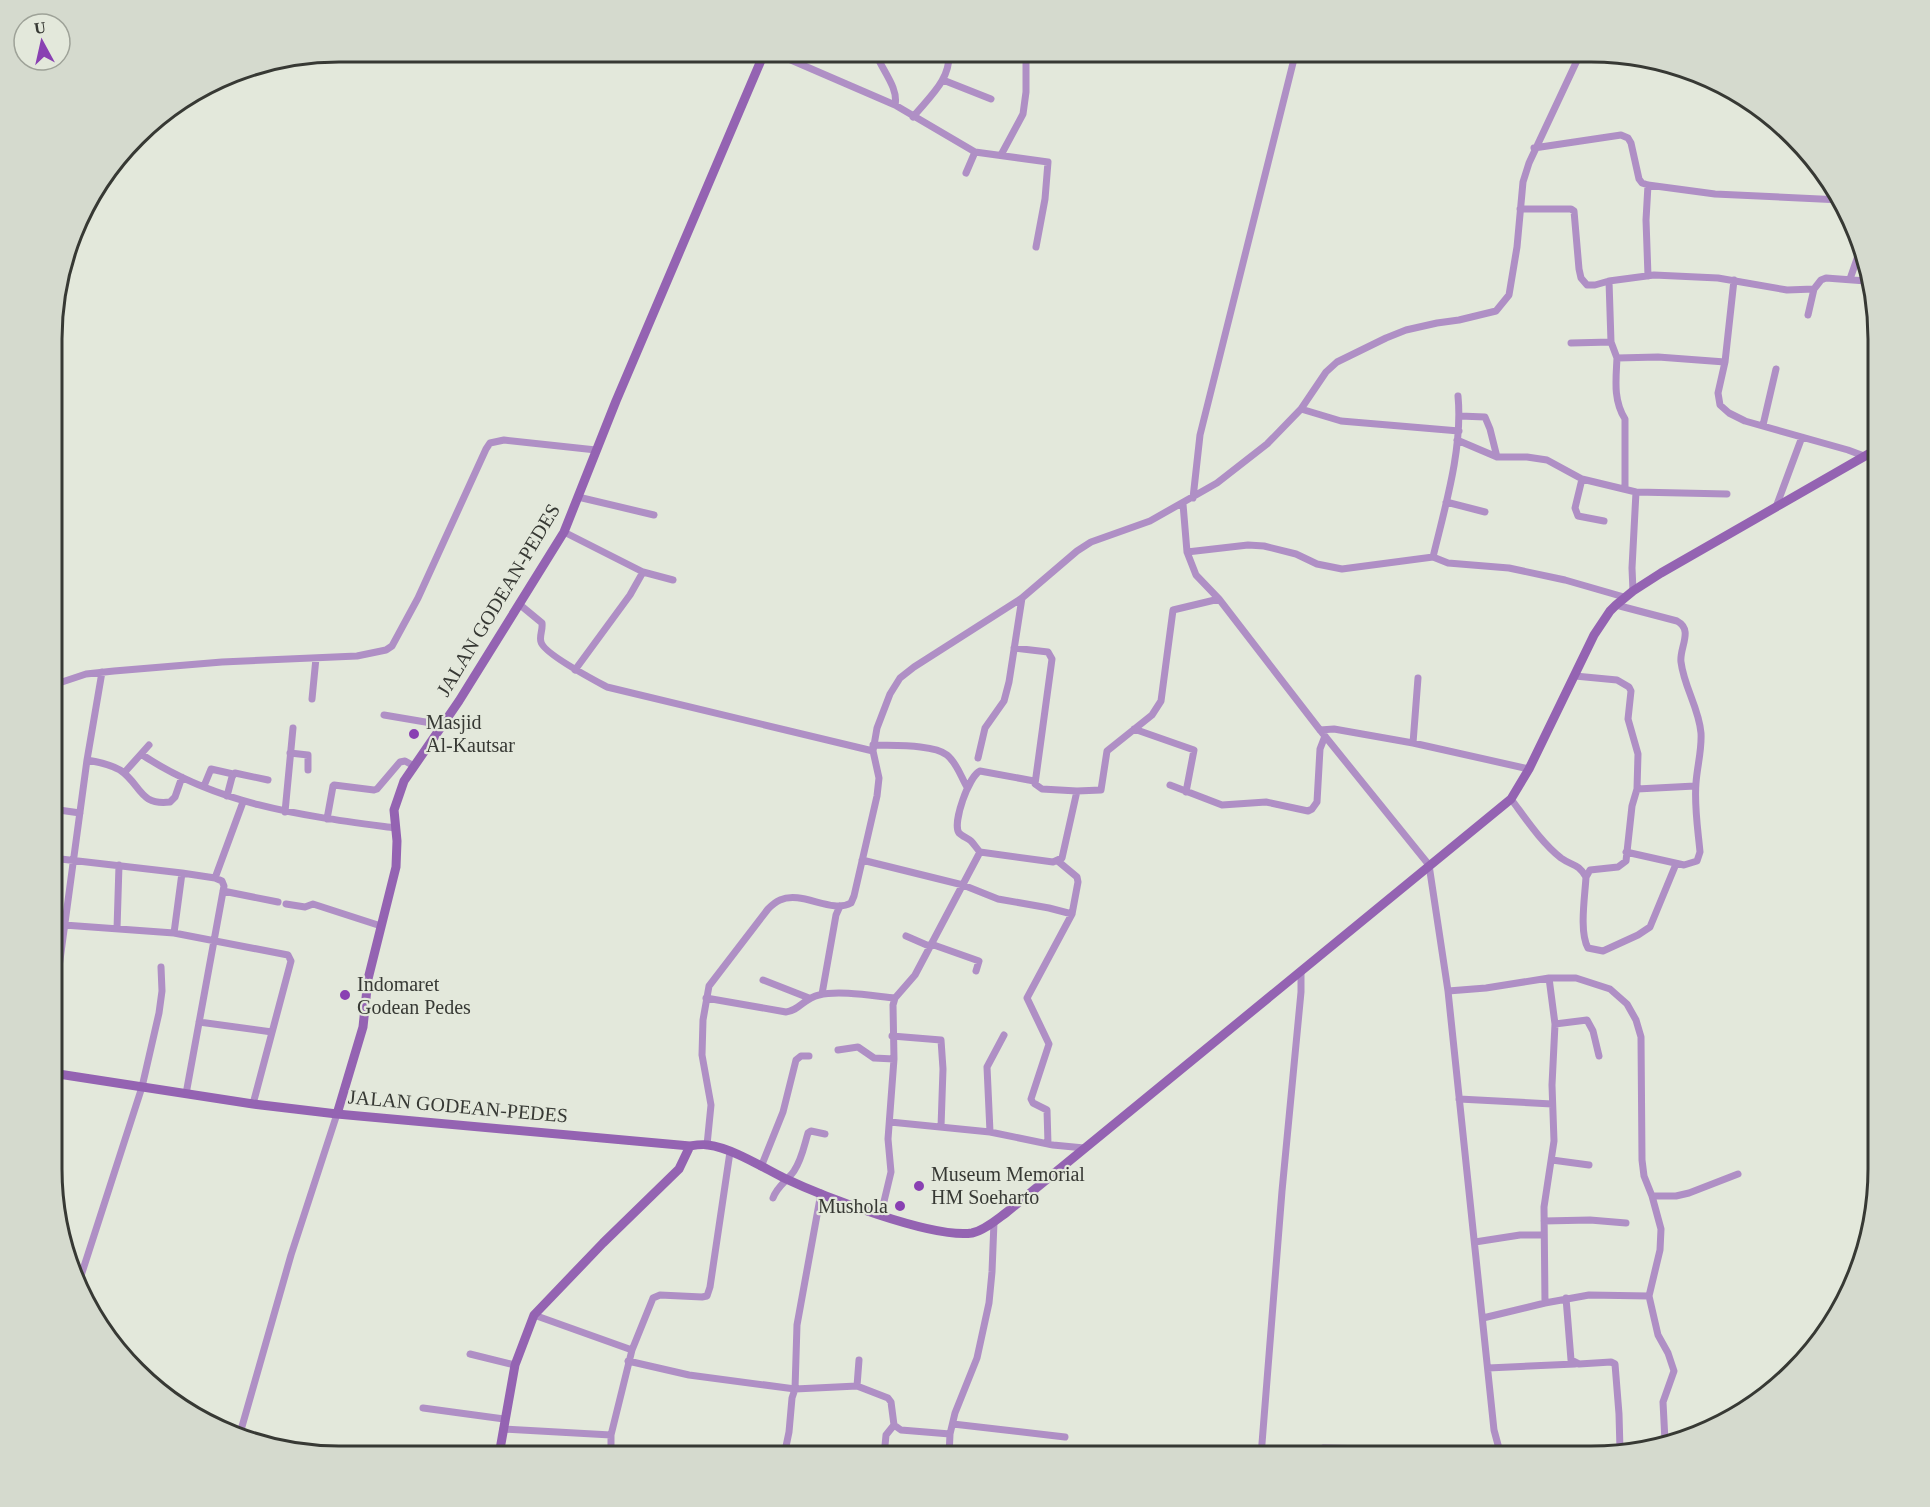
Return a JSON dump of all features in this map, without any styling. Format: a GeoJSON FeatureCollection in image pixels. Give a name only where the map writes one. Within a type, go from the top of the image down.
{"type":"FeatureCollection","features":[{"type":"Feature","properties":{"kind":"street","name":"JALAN GODEAN-PEDES"},"geometry":{"type":"LineString","coordinates":[[707,1145],[690,1146],[337,1114],[363,1027],[368,979],[396,867],[398,853],[394,810],[404,781],[443,724],[564,532],[596,450],[760,62]]}},
{"type":"Feature","properties":{"kind":"street"},"geometry":{"type":"LineString","coordinates":[[795,62],[895,105],[975,152],[1046,160],[1048,162],[1045,199],[1036,247]]}},
{"type":"Feature","properties":{"kind":"street"},"geometry":{"type":"LineString","coordinates":[[880,62],[896,96],[895,105]]}},
{"type":"Feature","properties":{"kind":"street"},"geometry":{"type":"LineString","coordinates":[[913,117],[943,80],[948,71],[949,62]]}},
{"type":"Feature","properties":{"kind":"street"},"geometry":{"type":"LineString","coordinates":[[1001,155],[1023,114],[1026,62]]}},
{"type":"Feature","properties":{"kind":"street"},"geometry":{"type":"LineString","coordinates":[[1193,498],[1200,435],[1293,62]]}},
{"type":"Feature","properties":{"kind":"street"},"geometry":{"type":"LineString","coordinates":[[1576,62],[1534,148],[1523,182],[1514,275],[1509,295],[1496,311],[1406,330],[1348,355],[1326,372],[1301,409],[1267,444],[1217,483],[1150,521],[1091,542],[1077,551],[1022,598],[900,678],[890,694],[873,748],[879,778],[877,796],[851,903],[840,906],[794,897],[779,900],[768,909],[715,975],[709,986],[702,1055],[711,1105],[707,1145],[730,1152],[822,1193],[930,1230],[954,1233],[981,1230],[994,1222],[1511,799],[1529,770],[1594,635],[1616,604],[1633,591],[1868,454]]}},
{"type":"Feature","properties":{"kind":"street"},"geometry":{"type":"LineString","coordinates":[[943,80],[992,99]]}},
{"type":"Feature","properties":{"kind":"street"},"geometry":{"type":"LineString","coordinates":[[1534,148],[1621,135],[1628,138],[1631,143],[1639,179],[1648,185],[1715,194],[1831,200]]}},
{"type":"Feature","properties":{"kind":"street"},"geometry":{"type":"LineString","coordinates":[[966,173],[975,152]]}},
{"type":"Feature","properties":{"kind":"street"},"geometry":{"type":"LineString","coordinates":[[1648,185],[1646,220],[1648,276]]}},
{"type":"Feature","properties":{"kind":"street"},"geometry":{"type":"LineString","coordinates":[[1520,209],[1571,209],[1574,211],[1581,278],[1587,285],[1648,276],[1734,280],[1787,290],[1814,290]]}},
{"type":"Feature","properties":{"kind":"street"},"geometry":{"type":"LineString","coordinates":[[1850,279],[1857,259]]}},
{"type":"Feature","properties":{"kind":"street"},"geometry":{"type":"LineString","coordinates":[[1808,315],[1814,290],[1821,280],[1826,278],[1862,281]]}},
{"type":"Feature","properties":{"kind":"street"},"geometry":{"type":"LineString","coordinates":[[1734,280],[1725,362],[1718,393],[1720,405],[1745,421],[1864,456]]}},
{"type":"Feature","properties":{"kind":"street"},"geometry":{"type":"LineString","coordinates":[[1609,281],[1611,342],[1617,358],[1616,396],[1619,409],[1625,419],[1625,489]]}},
{"type":"Feature","properties":{"kind":"street"},"geometry":{"type":"LineString","coordinates":[[1571,343],[1611,342]]}},
{"type":"Feature","properties":{"kind":"street"},"geometry":{"type":"LineString","coordinates":[[1617,358],[1658,357],[1725,362]]}},
{"type":"Feature","properties":{"kind":"street"},"geometry":{"type":"LineString","coordinates":[[1763,425],[1776,369]]}},
{"type":"Feature","properties":{"kind":"street"},"geometry":{"type":"LineString","coordinates":[[1433,557],[1458,436],[1460,416],[1458,396]]}},
{"type":"Feature","properties":{"kind":"street"},"geometry":{"type":"LineString","coordinates":[[1301,409],[1341,421],[1458,436],[1497,457],[1547,460],[1582,479],[1636,492],[1727,494]]}},
{"type":"Feature","properties":{"kind":"street"},"geometry":{"type":"LineString","coordinates":[[1460,416],[1485,417],[1497,457]]}},
{"type":"Feature","properties":{"kind":"street"},"geometry":{"type":"LineString","coordinates":[[1775,508],[1802,437]]}},
{"type":"Feature","properties":{"kind":"street"},"geometry":{"type":"LineString","coordinates":[[62,683],[86,674],[102,672],[222,662],[357,656],[386,650],[392,646],[418,598],[490,443],[497,440],[514,440],[596,450]]}},
{"type":"Feature","properties":{"kind":"street"},"geometry":{"type":"LineString","coordinates":[[1582,479],[1575,508],[1576,513],[1578,516],[1604,521]]}},
{"type":"Feature","properties":{"kind":"street"},"geometry":{"type":"LineString","coordinates":[[1633,591],[1636,492]]}},
{"type":"Feature","properties":{"kind":"street"},"geometry":{"type":"LineString","coordinates":[[578,497],[654,515]]}},
{"type":"Feature","properties":{"kind":"street"},"geometry":{"type":"LineString","coordinates":[[1446,502],[1485,512]]}},
{"type":"Feature","properties":{"kind":"street"},"geometry":{"type":"LineString","coordinates":[[1183,504],[1187,552],[1196,575],[1219,599],[1322,733],[1430,866],[1448,991],[1498,1446]]}},
{"type":"Feature","properties":{"kind":"street"},"geometry":{"type":"LineString","coordinates":[[564,532],[643,572],[673,580]]}},
{"type":"Feature","properties":{"kind":"street"},"geometry":{"type":"LineString","coordinates":[[1187,552],[1248,545],[1264,546],[1296,554],[1317,564],[1342,569],[1433,557],[1448,563],[1509,568],[1565,580],[1624,597]]}},
{"type":"Feature","properties":{"kind":"street"},"geometry":{"type":"LineString","coordinates":[[575,670],[630,595],[643,572]]}},
{"type":"Feature","properties":{"kind":"street"},"geometry":{"type":"LineString","coordinates":[[978,758],[985,728],[1004,701],[1022,598]]}},
{"type":"Feature","properties":{"kind":"street"},"geometry":{"type":"LineString","coordinates":[[1014,648],[1048,652],[1052,659],[1034,781],[1036,786],[1042,789],[1101,790],[1107,751],[1152,715],[1161,701],[1173,610],[1219,599]]}},
{"type":"Feature","properties":{"kind":"street"},"geometry":{"type":"LineString","coordinates":[[519,604],[542,624],[540,639],[543,648],[575,670],[607,687],[873,748],[919,748],[944,753],[955,764],[967,787]]}},
{"type":"Feature","properties":{"kind":"street"},"geometry":{"type":"LineString","coordinates":[[1616,604],[1677,621],[1685,629],[1686,636],[1681,660],[1699,717],[1701,734],[1695,786],[1699,858],[1692,864],[1676,864],[1626,852]]}},
{"type":"Feature","properties":{"kind":"street"},"geometry":{"type":"LineString","coordinates":[[312,699],[316,658]]}},
{"type":"Feature","properties":{"kind":"street"},"geometry":{"type":"LineString","coordinates":[[62,937],[102,672]]}},
{"type":"Feature","properties":{"kind":"street"},"geometry":{"type":"LineString","coordinates":[[1575,676],[1608,678],[1629,687],[1631,692],[1628,719],[1638,754],[1637,789],[1632,806],[1626,861],[1622,866],[1590,870],[1586,877],[1585,944],[1591,950],[1603,951],[1650,927],[1676,864]]}},
{"type":"Feature","properties":{"kind":"street"},"geometry":{"type":"LineString","coordinates":[[1413,743],[1418,678]]}},
{"type":"Feature","properties":{"kind":"street"},"geometry":{"type":"LineString","coordinates":[[384,715],[443,724]]}},
{"type":"Feature","properties":{"kind":"street"},"geometry":{"type":"LineString","coordinates":[[285,812],[293,728]]}},
{"type":"Feature","properties":{"kind":"street"},"geometry":{"type":"LineString","coordinates":[[1134,729],[1194,750],[1186,792]]}},
{"type":"Feature","properties":{"kind":"street"},"geometry":{"type":"LineString","coordinates":[[1322,733],[1334,729],[1413,743],[1529,770]]}},
{"type":"Feature","properties":{"kind":"street"},"geometry":{"type":"LineString","coordinates":[[1170,785],[1222,805],[1266,802],[1308,811],[1317,802],[1322,733]]}},
{"type":"Feature","properties":{"kind":"street"},"geometry":{"type":"LineString","coordinates":[[124,773],[149,745]]}},
{"type":"Feature","properties":{"kind":"street"},"geometry":{"type":"LineString","coordinates":[[290,753],[308,755],[308,770]]}},
{"type":"Feature","properties":{"kind":"street"},"geometry":{"type":"LineString","coordinates":[[141,754],[164,770],[243,802],[285,812],[396,828]]}},
{"type":"Feature","properties":{"kind":"street"},"geometry":{"type":"LineString","coordinates":[[87,760],[106,764],[124,773],[148,801],[157,803],[170,802],[175,797],[182,777]]}},
{"type":"Feature","properties":{"kind":"street"},"geometry":{"type":"LineString","coordinates":[[327,819],[334,785],[374,790],[400,762],[405,761],[414,766]]}},
{"type":"Feature","properties":{"kind":"street"},"geometry":{"type":"LineString","coordinates":[[204,786],[211,770],[234,774],[238,772],[268,780]]}},
{"type":"Feature","properties":{"kind":"street"},"geometry":{"type":"LineString","coordinates":[[1034,781],[980,771],[973,776],[967,787],[957,827],[960,834],[980,852],[1059,861],[1062,858],[1068,835],[1077,791]]}},
{"type":"Feature","properties":{"kind":"street"},"geometry":{"type":"LineString","coordinates":[[227,796],[234,774]]}},
{"type":"Feature","properties":{"kind":"street"},"geometry":{"type":"LineString","coordinates":[[1637,789],[1695,786]]}},
{"type":"Feature","properties":{"kind":"street"},"geometry":{"type":"LineString","coordinates":[[1511,799],[1539,836],[1562,859],[1581,867],[1586,877]]}},
{"type":"Feature","properties":{"kind":"street"},"geometry":{"type":"LineString","coordinates":[[215,879],[243,802]]}},
{"type":"Feature","properties":{"kind":"street"},"geometry":{"type":"LineString","coordinates":[[62,810],[80,813]]}},
{"type":"Feature","properties":{"kind":"street"},"geometry":{"type":"LineString","coordinates":[[881,1214],[891,1172],[888,1139],[894,1059],[892,1015],[895,998],[915,975],[980,852]]}},
{"type":"Feature","properties":{"kind":"street"},"geometry":{"type":"LineString","coordinates":[[62,859],[182,873],[222,881],[223,891],[186,1094]]}},
{"type":"Feature","properties":{"kind":"street"},"geometry":{"type":"LineString","coordinates":[[862,860],[963,885],[998,899],[1072,914]]}},
{"type":"Feature","properties":{"kind":"street"},"geometry":{"type":"LineString","coordinates":[[1048,1144],[1047,1110],[1033,1104],[1031,1099],[1046,1055],[1048,1040],[1027,998],[1072,914],[1077,877],[1059,861]]}},
{"type":"Feature","properties":{"kind":"street"},"geometry":{"type":"LineString","coordinates":[[117,929],[119,865]]}},
{"type":"Feature","properties":{"kind":"street"},"geometry":{"type":"LineString","coordinates":[[174,933],[182,873]]}},
{"type":"Feature","properties":{"kind":"street"},"geometry":{"type":"LineString","coordinates":[[223,891],[303,907],[313,904],[381,926]]}},
{"type":"Feature","properties":{"kind":"street"},"geometry":{"type":"LineString","coordinates":[[822,994],[836,915],[840,906]]}},
{"type":"Feature","properties":{"kind":"street"},"geometry":{"type":"LineString","coordinates":[[64,925],[174,933],[288,955],[291,961],[253,1104]]}},
{"type":"Feature","properties":{"kind":"street"},"geometry":{"type":"LineString","coordinates":[[906,936],[979,961],[976,971]]}},
{"type":"Feature","properties":{"kind":"street"},"geometry":{"type":"LineString","coordinates":[[82,1273],[142,1087],[159,1013],[162,991],[161,967]]}},
{"type":"Feature","properties":{"kind":"street"},"geometry":{"type":"LineString","coordinates":[[1262,1446],[1301,971]]}},
{"type":"Feature","properties":{"kind":"street"},"geometry":{"type":"LineString","coordinates":[[1448,991],[1486,988],[1549,978],[1576,978],[1610,989],[1627,1004],[1636,1020],[1643,1052],[1642,1160],[1644,1176],[1661,1230],[1660,1250],[1649,1296],[1658,1335],[1668,1353],[1674,1371],[1663,1402],[1665,1436]]}},
{"type":"Feature","properties":{"kind":"street"},"geometry":{"type":"LineString","coordinates":[[1545,1303],[1544,1221],[1547,1180],[1554,1141],[1552,1104],[1555,1024],[1549,978]]}},
{"type":"Feature","properties":{"kind":"street"},"geometry":{"type":"LineString","coordinates":[[763,980],[809,998]]}},
{"type":"Feature","properties":{"kind":"street"},"geometry":{"type":"LineString","coordinates":[[706,998],[786,1012],[796,1010],[803,1001],[822,994],[895,998]]}},
{"type":"Feature","properties":{"kind":"street"},"geometry":{"type":"LineString","coordinates":[[1555,1024],[1587,1020],[1593,1031],[1599,1056]]}},
{"type":"Feature","properties":{"kind":"street"},"geometry":{"type":"LineString","coordinates":[[199,1022],[272,1032]]}},
{"type":"Feature","properties":{"kind":"street"},"geometry":{"type":"LineString","coordinates":[[990,1132],[987,1067],[1004,1035]]}},
{"type":"Feature","properties":{"kind":"street"},"geometry":{"type":"LineString","coordinates":[[892,1036],[941,1040],[943,1069],[941,1127]]}},
{"type":"Feature","properties":{"kind":"street"},"geometry":{"type":"LineString","coordinates":[[838,1050],[858,1047],[874,1058],[894,1059]]}},
{"type":"Feature","properties":{"kind":"street"},"geometry":{"type":"LineString","coordinates":[[761,1167],[783,1112],[796,1060],[801,1056],[809,1056]]}},
{"type":"Feature","properties":{"kind":"street"},"geometry":{"type":"LineString","coordinates":[[62,1075],[253,1104],[337,1114],[291,1255],[242,1428]]}},
{"type":"Feature","properties":{"kind":"street"},"geometry":{"type":"LineString","coordinates":[[1459,1099],[1552,1104]]}},
{"type":"Feature","properties":{"kind":"street"},"geometry":{"type":"LineString","coordinates":[[890,1122],[990,1132],[1048,1144],[1084,1148]]}},
{"type":"Feature","properties":{"kind":"street"},"geometry":{"type":"LineString","coordinates":[[773,1198],[776,1189],[787,1179],[802,1156],[808,1133],[811,1131],[825,1134]]}},
{"type":"Feature","properties":{"kind":"street"},"geometry":{"type":"LineString","coordinates":[[500,1446],[515,1365],[534,1315],[596,1250],[679,1169],[690,1146]]}},
{"type":"Feature","properties":{"kind":"street"},"geometry":{"type":"LineString","coordinates":[[611,1446],[611,1435],[628,1361],[653,1298],[660,1295],[707,1296],[730,1152]]}},
{"type":"Feature","properties":{"kind":"street"},"geometry":{"type":"LineString","coordinates":[[1552,1160],[1589,1165]]}},
{"type":"Feature","properties":{"kind":"street"},"geometry":{"type":"LineString","coordinates":[[1652,1196],[1676,1196],[1689,1193],[1738,1174]]}},
{"type":"Feature","properties":{"kind":"street"},"geometry":{"type":"LineString","coordinates":[[786,1446],[795,1389],[797,1325],[822,1193]]}},
{"type":"Feature","properties":{"kind":"street"},"geometry":{"type":"LineString","coordinates":[[1544,1221],[1590,1220],[1626,1223]]}},
{"type":"Feature","properties":{"kind":"street"},"geometry":{"type":"LineString","coordinates":[[949,1446],[950,1434],[961,1395],[977,1358],[989,1303],[993,1272],[994,1222]]}},
{"type":"Feature","properties":{"kind":"street"},"geometry":{"type":"LineString","coordinates":[[1474,1242],[1520,1235],[1544,1235]]}},
{"type":"Feature","properties":{"kind":"street"},"geometry":{"type":"LineString","coordinates":[[1483,1318],[1589,1294],[1649,1296]]}},
{"type":"Feature","properties":{"kind":"street"},"geometry":{"type":"LineString","coordinates":[[1566,1298],[1569,1353],[1571,1360],[1579,1364]]}},
{"type":"Feature","properties":{"kind":"street"},"geometry":{"type":"LineString","coordinates":[[534,1315],[632,1350]]}},
{"type":"Feature","properties":{"kind":"street"},"geometry":{"type":"LineString","coordinates":[[470,1354],[515,1365]]}},
{"type":"Feature","properties":{"kind":"street"},"geometry":{"type":"LineString","coordinates":[[857,1386],[859,1360]]}},
{"type":"Feature","properties":{"kind":"street"},"geometry":{"type":"LineString","coordinates":[[628,1361],[689,1375],[795,1389],[857,1386],[888,1398],[891,1402],[894,1425],[900,1430],[950,1434]]}},
{"type":"Feature","properties":{"kind":"street"},"geometry":{"type":"LineString","coordinates":[[1488,1368],[1611,1362],[1615,1364],[1620,1444]]}},
{"type":"Feature","properties":{"kind":"street"},"geometry":{"type":"LineString","coordinates":[[427,1408],[504,1424],[611,1435]]}},
{"type":"Feature","properties":{"kind":"street"},"geometry":{"type":"LineString","coordinates":[[953,1424],[1065,1437]]}},
{"type":"Feature","properties":{"kind":"street"},"geometry":{"type":"LineString","coordinates":[[885,1446],[886,1435],[894,1425]]}},
{"type":"Feature","properties":{"kind":"place","name":"Masjid Al-Kautsar"},"geometry":{"type":"Point","coordinates":[414,734]}},
{"type":"Feature","properties":{"kind":"place","name":"Indomaret Godean Pedes"},"geometry":{"type":"Point","coordinates":[345,995]}},
{"type":"Feature","properties":{"kind":"place","name":"Museum Memorial HM Soeharto"},"geometry":{"type":"Point","coordinates":[919,1186]}},
{"type":"Feature","properties":{"kind":"place","name":"Mushola"},"geometry":{"type":"Point","coordinates":[900,1206]}}]}
